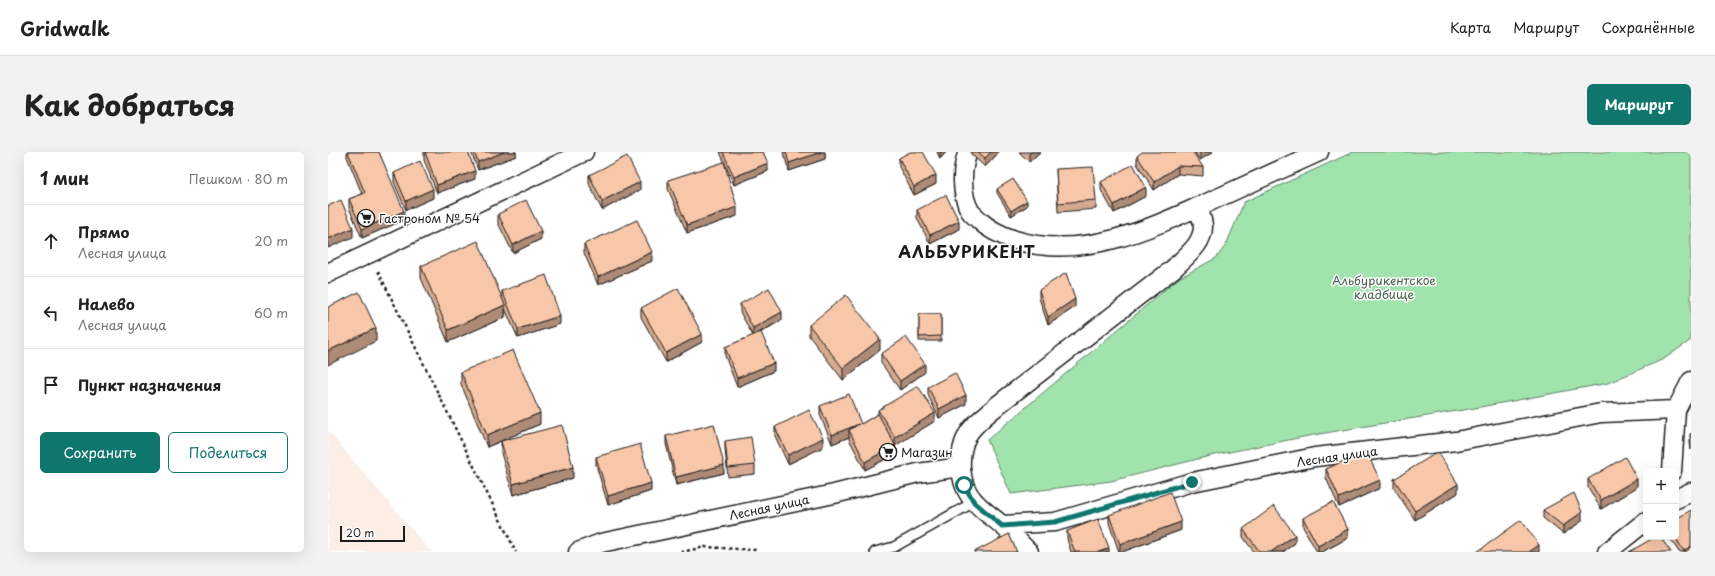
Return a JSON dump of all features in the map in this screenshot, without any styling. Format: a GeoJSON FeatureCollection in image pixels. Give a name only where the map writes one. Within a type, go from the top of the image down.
{"type":"FeatureCollection","features":[{"type":"Feature","properties":{"kind":"street"},"geometry":{"type":"LineString","coordinates":[[328,273],[584,152]]}},
{"type":"Feature","properties":{"kind":"street"},"geometry":{"type":"LineString","coordinates":[[968,152],[963,171],[964,191],[970,211],[982,223],[1006,237],[1029,244],[1056,247],[1087,245],[1142,231],[1320,152]]}},
{"type":"Feature","properties":{"kind":"street"},"geometry":{"type":"LineString","coordinates":[[1029,552],[974,502],[964,485],[961,467],[963,449],[967,436],[982,419],[999,404],[1173,269],[1195,248],[1201,238],[1203,226],[1198,206]]}},
{"type":"Feature","properties":{"kind":"street"},"geometry":{"type":"LineString","coordinates":[[1672,468],[1676,410],[1691,381]]}},
{"type":"Feature","properties":{"kind":"street","name":"Лесная улица"},"geometry":{"type":"LineString","coordinates":[[1002,526],[1055,522],[1192,482],[1315,457],[1456,441],[1601,413],[1676,410]]}},
{"type":"Feature","properties":{"kind":"street","name":"Лесная улица"},"geometry":{"type":"LineString","coordinates":[[578,552],[601,543],[834,494],[918,473],[961,467]]}},
{"type":"Feature","properties":{"kind":"street"},"geometry":{"type":"LineString","coordinates":[[1679,498],[1691,492]]}},
{"type":"Feature","properties":{"kind":"street"},"geometry":{"type":"LineString","coordinates":[[1608,552],[1643,523]]}},
{"type":"Feature","properties":{"kind":"lane"},"geometry":{"type":"LineString","coordinates":[[875,552],[894,547],[974,502]]}},
{"type":"Feature","properties":{"kind":"path"},"geometry":{"type":"LineString","coordinates":[[369,253],[429,378],[516,552]]}},
{"type":"Feature","properties":{"kind":"path"},"geometry":{"type":"LineString","coordinates":[[681,552],[705,547],[755,550],[756,552]]}},
{"type":"Feature","properties":{"kind":"shaded area"},"geometry":{"type":"Polygon","coordinates":[[[328,431],[431,552],[328,552],[328,431]]]}},
{"type":"Feature","properties":{"kind":"green space","name":"Альбурикентское кладбище"},"geometry":{"type":"Polygon","coordinates":[[[1353,152],[1691,152],[1691,340],[1664,359],[1608,383],[1475,408],[1313,435],[1210,456],[1111,481],[1011,494],[987,440],[1179,278],[1216,258],[1226,245],[1244,202],[1353,152]]]}},
{"type":"Feature","properties":{"kind":"building"},"geometry":{"type":"Polygon","coordinates":[[[348,152],[379,152],[404,211],[362,229],[349,199],[365,193],[348,152]]]}},
{"type":"Feature","properties":{"kind":"building"},"geometry":{"type":"Polygon","coordinates":[[[425,152],[468,152],[475,171],[437,185],[425,152]]]}},
{"type":"Feature","properties":{"kind":"building"},"geometry":{"type":"Polygon","coordinates":[[[474,152],[504,152],[478,162],[474,152]]]}},
{"type":"Feature","properties":{"kind":"building"},"geometry":{"type":"Polygon","coordinates":[[[723,152],[763,152],[768,163],[734,177],[723,152]]]}},
{"type":"Feature","properties":{"kind":"building"},"geometry":{"type":"Polygon","coordinates":[[[786,152],[821,152],[789,163],[786,152]]]}},
{"type":"Feature","properties":{"kind":"building"},"geometry":{"type":"Polygon","coordinates":[[[910,152],[923,152],[936,175],[914,187],[899,158],[910,152]]]}},
{"type":"Feature","properties":{"kind":"building"},"geometry":{"type":"Polygon","coordinates":[[[978,152],[991,152],[985,158],[978,152]]]}},
{"type":"Feature","properties":{"kind":"building"},"geometry":{"type":"Polygon","coordinates":[[[1142,152],[1193,152],[1203,167],[1178,166],[1154,182],[1137,156],[1142,152]]]}},
{"type":"Feature","properties":{"kind":"building"},"geometry":{"type":"Polygon","coordinates":[[[627,156],[640,182],[602,201],[589,175],[627,156]]]}},
{"type":"Feature","properties":{"kind":"building"},"geometry":{"type":"Polygon","coordinates":[[[420,161],[433,189],[406,201],[394,173],[420,161]]]}},
{"type":"Feature","properties":{"kind":"building"},"geometry":{"type":"Polygon","coordinates":[[[724,162],[737,207],[687,225],[668,180],[724,162]]]}},
{"type":"Feature","properties":{"kind":"building"},"geometry":{"type":"Polygon","coordinates":[[[1133,164],[1146,187],[1114,205],[1101,182],[1133,164]]]}},
{"type":"Feature","properties":{"kind":"building"},"geometry":{"type":"Polygon","coordinates":[[[1093,167],[1096,200],[1058,203],[1056,169],[1093,167]]]}},
{"type":"Feature","properties":{"kind":"building"},"geometry":{"type":"Polygon","coordinates":[[[1013,179],[1027,201],[1011,211],[997,189],[1013,179]]]}},
{"type":"Feature","properties":{"kind":"building"},"geometry":{"type":"Polygon","coordinates":[[[946,195],[959,221],[930,235],[917,210],[946,195]]]}},
{"type":"Feature","properties":{"kind":"building"},"geometry":{"type":"Polygon","coordinates":[[[341,200],[353,228],[328,239],[328,206],[341,200]]]}},
{"type":"Feature","properties":{"kind":"building"},"geometry":{"type":"Polygon","coordinates":[[[526,200],[541,231],[513,245],[498,214],[526,200]]]}},
{"type":"Feature","properties":{"kind":"building"},"geometry":{"type":"Polygon","coordinates":[[[637,220],[652,252],[598,277],[584,244],[637,220]]]}},
{"type":"Feature","properties":{"kind":"building"},"geometry":{"type":"Polygon","coordinates":[[[478,241],[505,305],[448,330],[421,266],[478,241]]]}},
{"type":"Feature","properties":{"kind":"building"},"geometry":{"type":"Polygon","coordinates":[[[1066,273],[1075,299],[1048,317],[1039,290],[1066,273]]]}},
{"type":"Feature","properties":{"kind":"building"},"geometry":{"type":"Polygon","coordinates":[[[546,275],[560,316],[518,329],[502,291],[546,275]]]}},
{"type":"Feature","properties":{"kind":"building"},"geometry":{"type":"Polygon","coordinates":[[[678,288],[702,334],[666,353],[641,308],[678,288]]]}},
{"type":"Feature","properties":{"kind":"building"},"geometry":{"type":"Polygon","coordinates":[[[769,288],[782,312],[753,328],[740,304],[769,288]]]}},
{"type":"Feature","properties":{"kind":"building"},"geometry":{"type":"Polygon","coordinates":[[[359,292],[376,328],[328,351],[328,307],[359,292]]]}},
{"type":"Feature","properties":{"kind":"building"},"geometry":{"type":"Polygon","coordinates":[[[846,295],[880,339],[843,368],[809,325],[846,295]]]}},
{"type":"Feature","properties":{"kind":"building"},"geometry":{"type":"Polygon","coordinates":[[[919,314],[941,314],[941,336],[919,337],[919,314]]]}},
{"type":"Feature","properties":{"kind":"building"},"geometry":{"type":"Polygon","coordinates":[[[761,332],[774,363],[737,378],[725,347],[761,332]]]}},
{"type":"Feature","properties":{"kind":"building"},"geometry":{"type":"Polygon","coordinates":[[[906,337],[925,364],[900,381],[881,354],[906,337]]]}},
{"type":"Feature","properties":{"kind":"building"},"geometry":{"type":"Polygon","coordinates":[[[513,350],[540,413],[487,435],[461,372],[513,350]]]}},
{"type":"Feature","properties":{"kind":"building"},"geometry":{"type":"Polygon","coordinates":[[[955,373],[966,395],[939,409],[928,387],[955,373]]]}},
{"type":"Feature","properties":{"kind":"building"},"geometry":{"type":"Polygon","coordinates":[[[918,386],[935,413],[895,437],[878,410],[918,386]]]}},
{"type":"Feature","properties":{"kind":"building"},"geometry":{"type":"Polygon","coordinates":[[[849,394],[861,424],[878,414],[895,445],[865,462],[849,430],[859,424],[832,435],[820,406],[849,394]]]}},
{"type":"Feature","properties":{"kind":"building"},"geometry":{"type":"Polygon","coordinates":[[[809,410],[823,438],[788,455],[775,427],[809,410]]]}},
{"type":"Feature","properties":{"kind":"building"},"geometry":{"type":"Polygon","coordinates":[[[714,424],[724,465],[676,477],[666,436],[714,424]]]}},
{"type":"Feature","properties":{"kind":"building"},"geometry":{"type":"Polygon","coordinates":[[[562,425],[573,467],[513,484],[501,441],[562,425]]]}},
{"type":"Feature","properties":{"kind":"building"},"geometry":{"type":"Polygon","coordinates":[[[751,437],[755,465],[728,468],[725,441],[751,437]]]}},
{"type":"Feature","properties":{"kind":"building"},"geometry":{"type":"Polygon","coordinates":[[[640,444],[651,483],[608,496],[596,457],[640,444]]]}},
{"type":"Feature","properties":{"kind":"building"},"geometry":{"type":"Polygon","coordinates":[[[1366,451],[1380,480],[1339,498],[1326,469],[1366,451]]]}},
{"type":"Feature","properties":{"kind":"building"},"geometry":{"type":"Polygon","coordinates":[[[1438,452],[1458,484],[1415,511],[1394,479],[1438,452]]]}},
{"type":"Feature","properties":{"kind":"building"},"geometry":{"type":"Polygon","coordinates":[[[1625,457],[1637,479],[1601,500],[1588,479],[1625,457]]]}},
{"type":"Feature","properties":{"kind":"building"},"geometry":{"type":"Polygon","coordinates":[[[1170,492],[1181,522],[1120,544],[1109,515],[1170,492]]]}},
{"type":"Feature","properties":{"kind":"building"},"geometry":{"type":"Polygon","coordinates":[[[1574,493],[1582,512],[1563,526],[1543,510],[1574,493]]]}},
{"type":"Feature","properties":{"kind":"building"},"geometry":{"type":"Polygon","coordinates":[[[1333,502],[1348,529],[1318,546],[1303,518],[1333,502]]]}},
{"type":"Feature","properties":{"kind":"building"},"geometry":{"type":"Polygon","coordinates":[[[1274,506],[1295,535],[1271,552],[1260,552],[1243,529],[1274,506]]]}},
{"type":"Feature","properties":{"kind":"building"},"geometry":{"type":"Polygon","coordinates":[[[1691,510],[1691,546],[1684,551],[1677,540],[1679,540],[1679,517],[1691,510]]]}},
{"type":"Feature","properties":{"kind":"building"},"geometry":{"type":"Polygon","coordinates":[[[1098,519],[1109,548],[1099,552],[1075,552],[1067,531],[1098,519]]]}},
{"type":"Feature","properties":{"kind":"building"},"geometry":{"type":"Polygon","coordinates":[[[1521,520],[1539,545],[1529,552],[1477,552],[1521,520]]]}},
{"type":"Feature","properties":{"kind":"building"},"geometry":{"type":"Polygon","coordinates":[[[1009,534],[1017,552],[974,552],[1009,534]]]}},
{"type":"Feature","properties":{"kind":"building"},"geometry":{"type":"Polygon","coordinates":[[[1650,540],[1662,540],[1671,552],[1629,552],[1650,540]]]}},
{"type":"Feature","properties":{"kind":"place","name":"Гастроном № 54"},"geometry":{"type":"Point","coordinates":[366,218]}},
{"type":"Feature","properties":{"kind":"place","name":"Магазин"},"geometry":{"type":"Point","coordinates":[888,452]}},
{"type":"Feature","properties":{"kind":"district","name":"АЛЬБУРИКЕНТ"},"geometry":{"type":"Point","coordinates":[967,251]}},
{"type":"Feature","properties":{"kind":"route"},"geometry":{"type":"LineString","coordinates":[[964,485],[974,502],[1002,526],[1055,522],[1192,482]]}}]}
